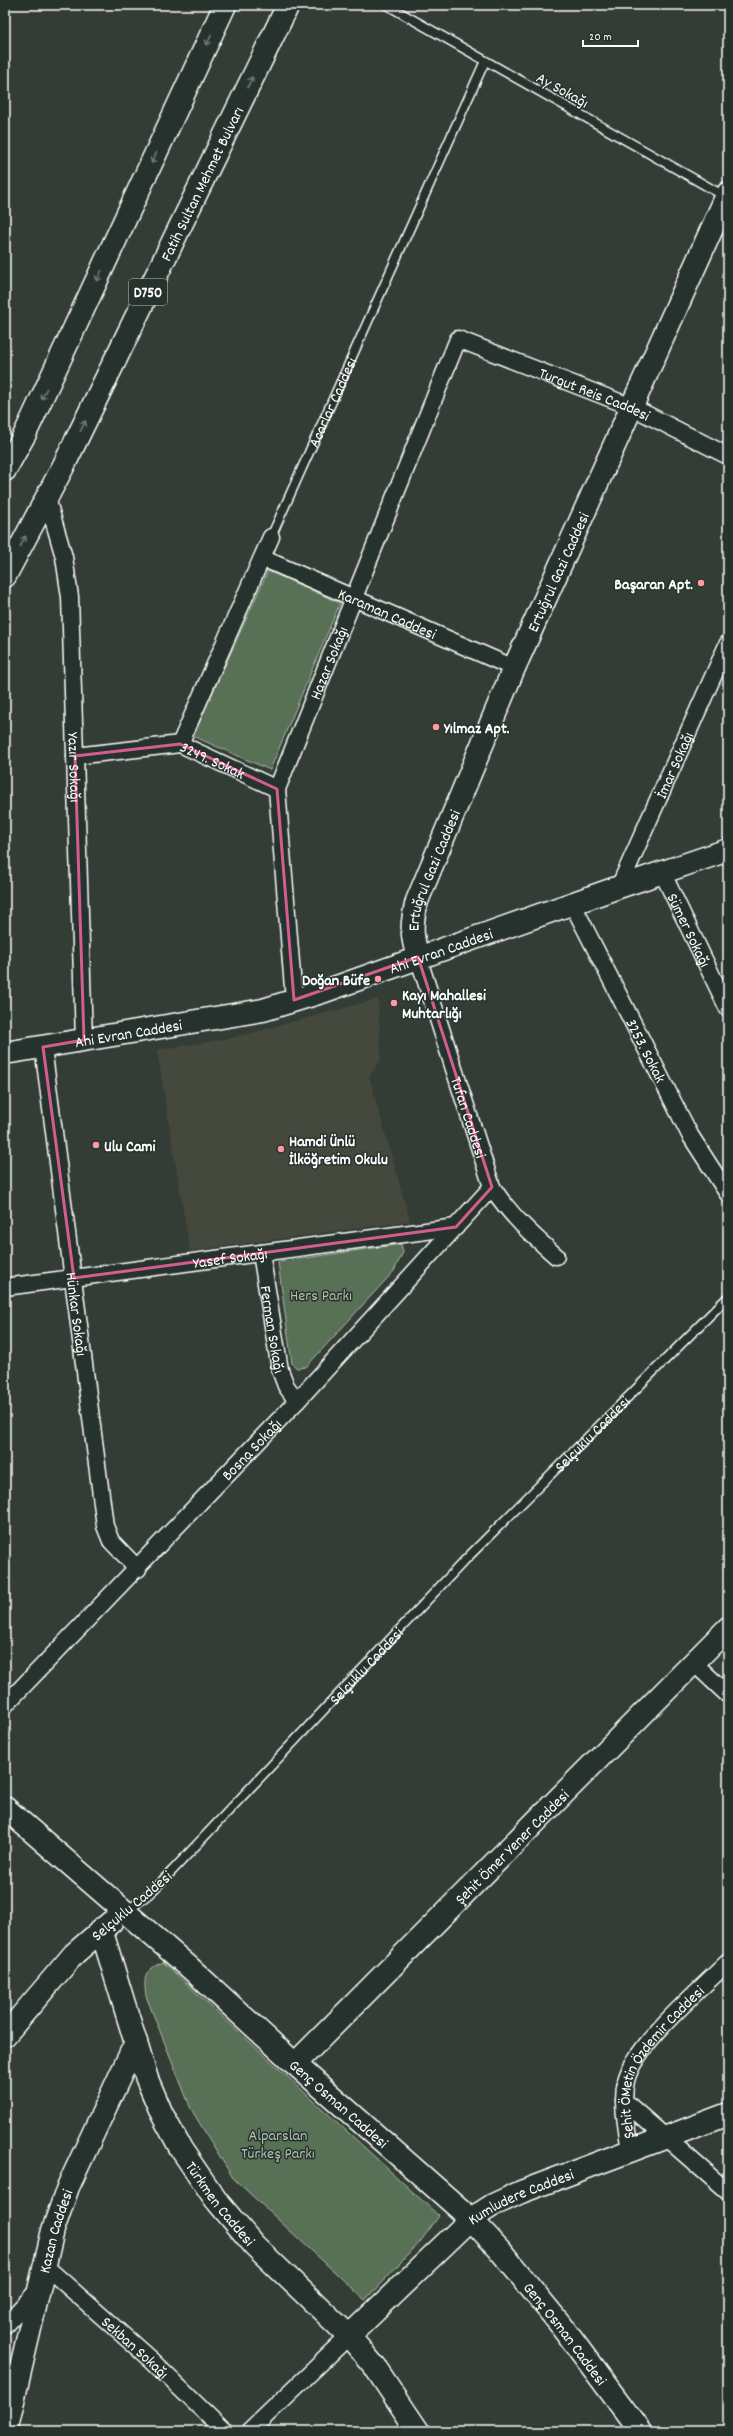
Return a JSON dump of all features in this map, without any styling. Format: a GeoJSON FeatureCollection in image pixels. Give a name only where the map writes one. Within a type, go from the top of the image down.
{"type":"FeatureCollection","features":[{"type":"Feature","properties":{"kind":"main road"},"geometry":{"type":"LineString","coordinates":[[5,470],[29,427],[225,5]]}},
{"type":"Feature","properties":{"kind":"main road","name":"Fatih Sultan Mehmet Bulvarı"},"geometry":{"type":"LineString","coordinates":[[5,576],[47,498],[288,5]]}},
{"type":"Feature","properties":{"kind":"main road","name":"Ertuğrul Gazi Caddesi"},"geometry":{"type":"LineString","coordinates":[[418,957],[413,941],[411,924],[417,901],[514,668],[727,195]]}},
{"type":"Feature","properties":{"kind":"main road","name":"Ahi Evran Caddesi"},"geometry":{"type":"LineString","coordinates":[[5,1053],[231,1016],[294,1000],[728,850]]}},
{"type":"Feature","properties":{"kind":"main road","name":"Şehit Ömer Yener Caddesi"},"geometry":{"type":"LineString","coordinates":[[295,2064],[728,1628]]}},
{"type":"Feature","properties":{"kind":"main road","name":"Genç Osman Caddesi"},"geometry":{"type":"LineString","coordinates":[[5,1808],[126,1913],[471,2219],[499,2249],[561,2325],[640,2431]]}},
{"type":"Feature","properties":{"kind":"main road","name":"Selçuklu Caddesi"},"geometry":{"type":"LineString","coordinates":[[5,2035],[64,1966],[101,1929],[126,1913]]}},
{"type":"Feature","properties":{"kind":"main road","name":"Türkmen Caddesi"},"geometry":{"type":"LineString","coordinates":[[101,1929],[147,2079],[162,2114],[181,2149],[216,2200],[254,2245],[349,2336],[375,2367],[418,2431]]}},
{"type":"Feature","properties":{"kind":"main road","name":"Kazan Caddesi"},"geometry":{"type":"LineString","coordinates":[[6,2431],[44,2265],[68,2187],[136,2042]]}},
{"type":"Feature","properties":{"kind":"main road","name":"Kumludere Caddesi"},"geometry":{"type":"LineString","coordinates":[[349,2336],[471,2219],[521,2192],[630,2151],[665,2136],[728,2114]]}},
{"type":"Feature","properties":{"kind":"street","name":"Turgut Reis Caddesi"},"geometry":{"type":"LineString","coordinates":[[458,339],[632,407],[728,456]]}},
{"type":"Feature","properties":{"kind":"street","name":"Hazar Sokağı"},"geometry":{"type":"LineString","coordinates":[[294,1000],[277,789],[352,598],[458,339]]}},
{"type":"Feature","properties":{"kind":"street","name":"Yazır Sokağı"},"geometry":{"type":"LineString","coordinates":[[47,498],[64,557],[70,597],[84,1040]]}},
{"type":"Feature","properties":{"kind":"street","name":"Acarlar Caddesi"},"geometry":{"type":"LineString","coordinates":[[180,744],[271,537]]}},
{"type":"Feature","properties":{"kind":"street","name":"Karaman Caddesi"},"geometry":{"type":"LineString","coordinates":[[262,558],[514,668]]}},
{"type":"Feature","properties":{"kind":"street","name":"İmar Sokağı"},"geometry":{"type":"LineString","coordinates":[[619,887],[728,643]]}},
{"type":"Feature","properties":{"kind":"street","name":"3249. Sokak"},"geometry":{"type":"LineString","coordinates":[[75,756],[180,744],[277,789]]}},
{"type":"Feature","properties":{"kind":"street","name":"Sümer Sokağı"},"geometry":{"type":"LineString","coordinates":[[662,872],[728,1009]]}},
{"type":"Feature","properties":{"kind":"street","name":"3253. Sokak"},"geometry":{"type":"LineString","coordinates":[[572,903],[690,1136],[728,1194]]}},
{"type":"Feature","properties":{"kind":"street","name":"Tufan Caddesi"},"geometry":{"type":"LineString","coordinates":[[418,957],[492,1187],[505,1207],[523,1227],[556,1256]]}},
{"type":"Feature","properties":{"kind":"street","name":"Hünkar Sokağı"},"geometry":{"type":"LineString","coordinates":[[43,1047],[105,1526],[111,1541],[138,1569]]}},
{"type":"Feature","properties":{"kind":"street","name":"Bosna Sokağı"},"geometry":{"type":"LineString","coordinates":[[5,1705],[138,1569],[297,1401],[492,1187]]}},
{"type":"Feature","properties":{"kind":"street","name":"Yasef Sokağı"},"geometry":{"type":"LineString","coordinates":[[5,1286],[456,1227]]}},
{"type":"Feature","properties":{"kind":"street","name":"Ferman Sokağı"},"geometry":{"type":"LineString","coordinates":[[260,1253],[280,1370],[286,1386],[297,1401]]}},
{"type":"Feature","properties":{"kind":"street"},"geometry":{"type":"LineString","coordinates":[[694,1663],[728,1695]]}},
{"type":"Feature","properties":{"kind":"street","name":"Şehit ÖMetin Özdemir Caddesi"},"geometry":{"type":"LineString","coordinates":[[630,2151],[624,2101],[626,2080],[639,2055],[652,2039],[728,1962]]}},
{"type":"Feature","properties":{"kind":"street"},"geometry":{"type":"LineString","coordinates":[[624,2101],[728,2192]]}},
{"type":"Feature","properties":{"kind":"street","name":"Sekban Sokağı"},"geometry":{"type":"LineString","coordinates":[[44,2265],[151,2360],[224,2431]]}},
{"type":"Feature","properties":{"kind":"street"},"geometry":{"type":"LineString","coordinates":[[5,2325],[38,2290]]}},
{"type":"Feature","properties":{"kind":"street"},"geometry":{"type":"LineString","coordinates":[[250,2431],[349,2336]]}},
{"type":"Feature","properties":{"kind":"lane","name":"Ay Sokağı"},"geometry":{"type":"LineString","coordinates":[[387,5],[727,195]]}},
{"type":"Feature","properties":{"kind":"lane","name":"Acarlar Caddesi"},"geometry":{"type":"LineString","coordinates":[[271,537],[485,61]]}},
{"type":"Feature","properties":{"kind":"lane","name":"Selçuklu Caddesi"},"geometry":{"type":"LineString","coordinates":[[126,1913],[150,1893],[172,1871],[464,1560],[728,1297]]}},
{"type":"Feature","properties":{"kind":"highlighted area"},"geometry":{"type":"Polygon","coordinates":[[[180,744],[277,789],[294,1000],[418,957],[492,1187],[456,1227],[74,1278],[43,1047],[84,1040],[75,756],[180,744]]]}},
{"type":"Feature","properties":{"kind":"shaded area","name":"Hamdi Ünlü İlköğretim Okulu"},"geometry":{"type":"Polygon","coordinates":[[[378,999],[381,1060],[369,1076],[410,1221],[190,1251],[157,1050],[232,1038],[378,999]]]}},
{"type":"Feature","properties":{"kind":"green space"},"geometry":{"type":"Polygon","coordinates":[[[268,571],[340,603],[270,770],[193,736],[268,571]]]}},
{"type":"Feature","properties":{"kind":"green space","name":"Hers Parkı"},"geometry":{"type":"Polygon","coordinates":[[[401,1244],[403,1252],[394,1271],[306,1367],[297,1368],[292,1364],[278,1262],[401,1244]]]}},
{"type":"Feature","properties":{"kind":"green space","name":"Alparslan Türkeş Parkı"},"geometry":{"type":"Polygon","coordinates":[[[163,1962],[439,2216],[420,2242],[365,2300],[233,2178],[191,2109],[146,1996],[145,1979],[147,1974],[152,1968],[163,1962]]]}},
{"type":"Feature","properties":{"kind":"place","name":"Başaran Apt."},"geometry":{"type":"Point","coordinates":[701,583]}},
{"type":"Feature","properties":{"kind":"place","name":"Yılmaz Apt."},"geometry":{"type":"Point","coordinates":[436,727]}},
{"type":"Feature","properties":{"kind":"place","name":"Doğan Büfe"},"geometry":{"type":"Point","coordinates":[378,979]}},
{"type":"Feature","properties":{"kind":"place","name":"Kayı Mahallesi Muhtarlığı"},"geometry":{"type":"Point","coordinates":[394,1003]}},
{"type":"Feature","properties":{"kind":"place","name":"Ulu Cami"},"geometry":{"type":"Point","coordinates":[96,1145]}},
{"type":"Feature","properties":{"kind":"place","name":"Hamdi Ünlü İlköğretim Okulu"},"geometry":{"type":"Point","coordinates":[281,1149]}}]}
